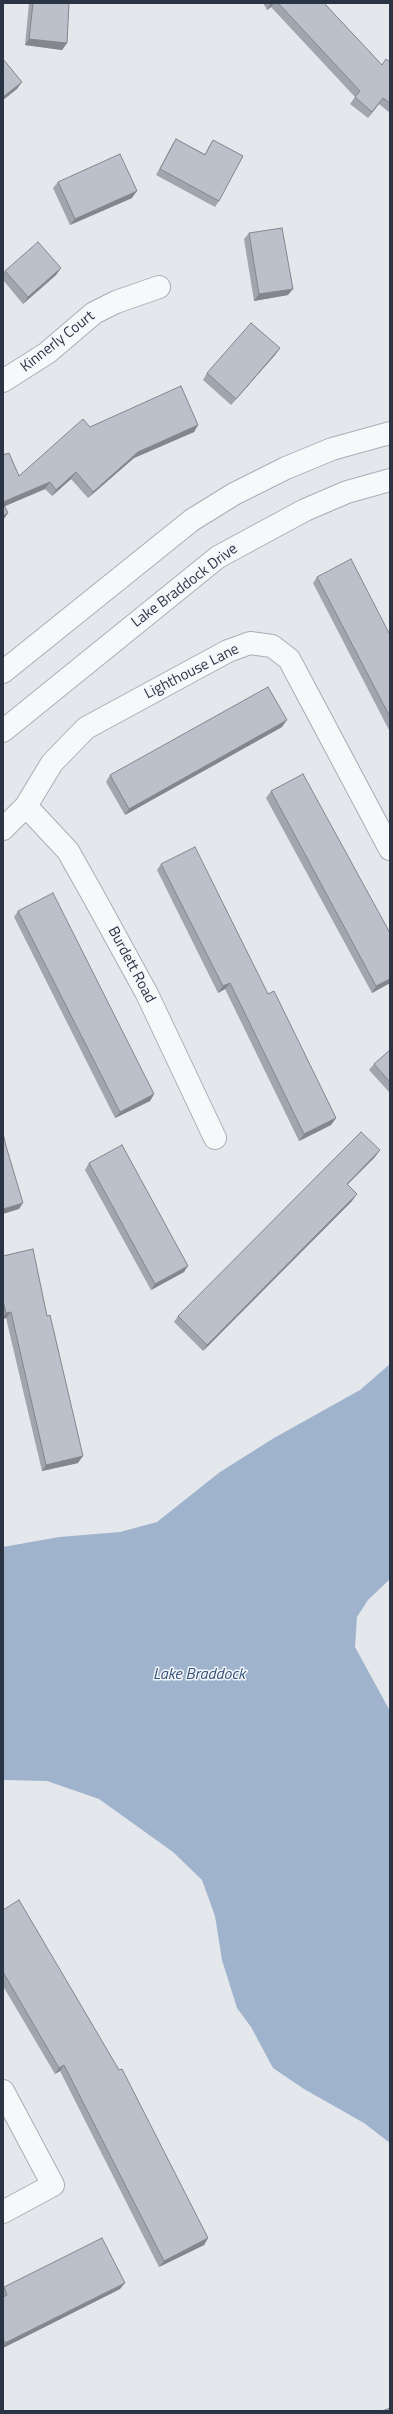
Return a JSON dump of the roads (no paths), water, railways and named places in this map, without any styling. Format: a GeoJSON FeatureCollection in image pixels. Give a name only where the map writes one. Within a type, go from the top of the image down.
{"type":"FeatureCollection","features":[{"type":"Feature","properties":{"kind":"street","name":"Kinnerly Court"},"geometry":{"type":"LineString","coordinates":[[3,381],[47,353],[94,313],[116,302],[159,287]]}},
{"type":"Feature","properties":{"kind":"street"},"geometry":{"type":"LineString","coordinates":[[3,672],[192,520],[234,494],[286,468],[332,449],[390,433]]}},
{"type":"Feature","properties":{"kind":"street","name":"Lake Braddock Drive"},"geometry":{"type":"LineString","coordinates":[[3,731],[218,558],[305,510],[347,492],[390,480]]}},
{"type":"Feature","properties":{"kind":"street","name":"Lighthouse Lane"},"geometry":{"type":"LineString","coordinates":[[3,829],[26,806],[52,763],[86,728],[228,651],[250,643],[272,646],[289,659],[390,849]]}},
{"type":"Feature","properties":{"kind":"street","name":"Burdett Road"},"geometry":{"type":"LineString","coordinates":[[26,806],[68,851],[96,899],[147,994],[215,1138]]}},
{"type":"Feature","properties":{"kind":"street"},"geometry":{"type":"LineString","coordinates":[[3,2091],[53,2185],[3,2212]]}},
{"type":"Feature","properties":{"kind":"water","name":"Lake Braddock"},"geometry":{"type":"Polygon","coordinates":[[[390,1364],[390,1579],[368,1600],[357,1617],[355,1647],[390,1711],[390,2143],[364,2123],[304,2089],[273,2068],[251,2027],[237,2008],[222,1960],[215,1916],[202,1880],[173,1852],[99,1799],[47,1781],[3,1780],[3,1547],[59,1537],[120,1532],[157,1522],[220,1472],[274,1438],[360,1390],[390,1364]]]}}]}
